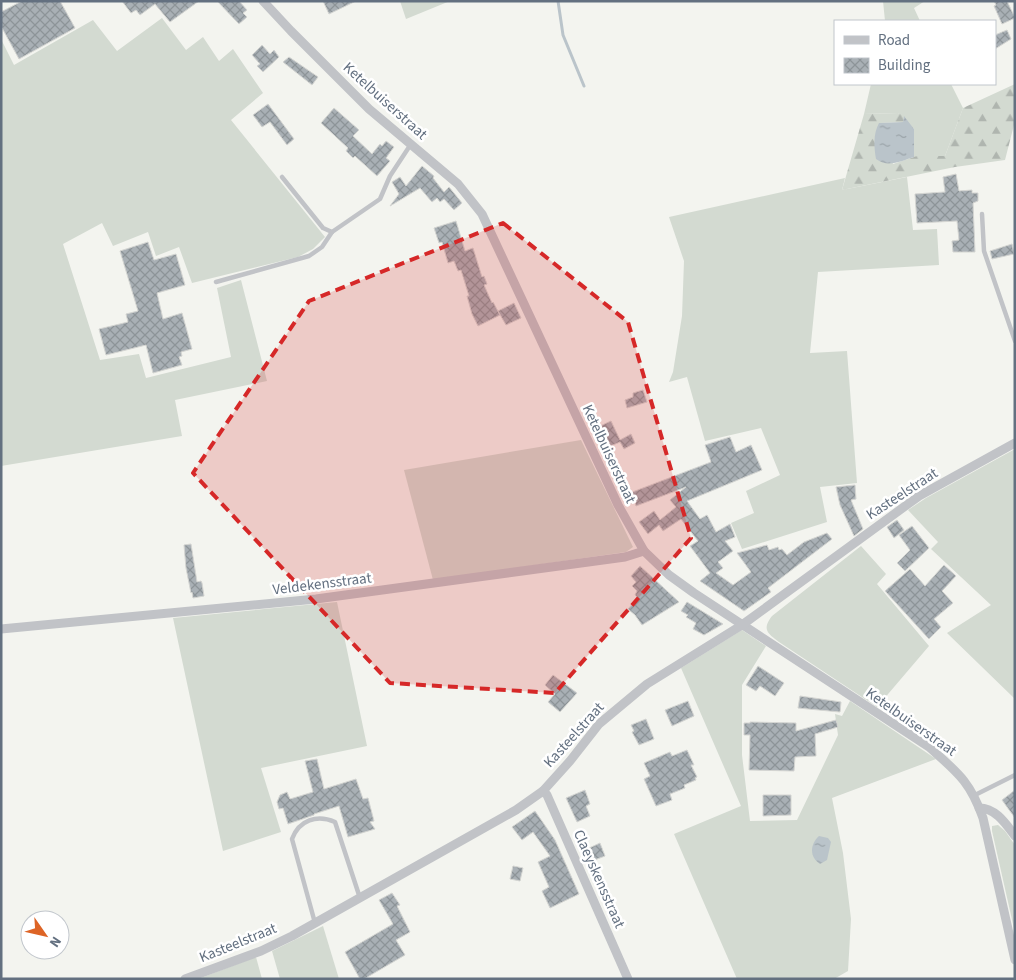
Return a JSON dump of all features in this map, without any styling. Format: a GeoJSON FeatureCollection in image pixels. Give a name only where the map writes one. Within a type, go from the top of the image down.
{"type":"FeatureCollection","features":[{"type":"Feature","properties":{"kind":"street","name":"Ketelbuiserstraat"},"geometry":{"type":"LineString","coordinates":[[263,1],[370,109],[458,184],[482,214],[618,505],[644,551],[669,575],[929,748],[960,774],[975,795],[979,808],[1015,960]]}},
{"type":"Feature","properties":{"kind":"street","name":"Kasteelstraat"},"geometry":{"type":"LineString","coordinates":[[185,979],[261,951],[316,923],[516,810],[543,791],[599,724],[646,684],[742,625],[919,496],[1015,443]]}},
{"type":"Feature","properties":{"kind":"street","name":"Veldekensstraat"},"geometry":{"type":"LineString","coordinates":[[1,629],[316,599],[625,557],[644,551]]}},
{"type":"Feature","properties":{"kind":"street","name":"Claeyskensstraat"},"geometry":{"type":"LineString","coordinates":[[543,791],[547,795],[565,834],[628,979]]}},
{"type":"Feature","properties":{"kind":"street"},"geometry":{"type":"LineString","coordinates":[[979,808],[986,808],[994,812],[1003,820],[1015,836]]}},
{"type":"Feature","properties":{"kind":"lane"},"geometry":{"type":"LineString","coordinates":[[216,282],[309,256],[322,247],[332,232],[380,198],[390,176],[411,144]]}},
{"type":"Feature","properties":{"kind":"lane"},"geometry":{"type":"LineString","coordinates":[[282,177],[323,228],[332,232]]}},
{"type":"Feature","properties":{"kind":"lane"},"geometry":{"type":"LineString","coordinates":[[982,214],[984,250],[1015,341]]}},
{"type":"Feature","properties":{"kind":"lane"},"geometry":{"type":"LineString","coordinates":[[975,795],[1015,775]]}},
{"type":"Feature","properties":{"kind":"lane"},"geometry":{"type":"LineString","coordinates":[[316,923],[292,839],[295,831],[308,820],[319,818],[335,822],[360,899]]}},
{"type":"Feature","properties":{"kind":"highlighted area"},"geometry":{"type":"Polygon","coordinates":[[[503,223],[628,322],[691,538],[555,693],[390,683],[193,473],[309,301],[503,223]]]}},
{"type":"Feature","properties":{"kind":"green space"},"geometry":{"type":"Polygon","coordinates":[[[400,1],[450,1],[406,19],[400,1]]]}},
{"type":"Feature","properties":{"kind":"green space"},"geometry":{"type":"Polygon","coordinates":[[[883,1],[925,1],[914,8],[920,20],[885,20],[883,1]]]}},
{"type":"Feature","properties":{"kind":"green space"},"geometry":{"type":"Polygon","coordinates":[[[162,18],[186,50],[203,37],[219,61],[233,49],[263,93],[231,120],[325,237],[313,249],[298,257],[192,283],[179,247],[156,256],[148,232],[113,246],[102,223],[63,244],[100,360],[139,354],[146,378],[231,357],[217,288],[241,280],[267,381],[175,400],[182,436],[1,466],[1,39],[14,65],[93,20],[117,51],[162,18]]]}},
{"type":"Feature","properties":{"kind":"green space"},"geometry":{"type":"Polygon","coordinates":[[[1015,84],[1015,121],[1005,160],[955,167],[842,190],[864,114],[898,113],[904,116],[903,122],[880,123],[893,164],[917,156],[945,156],[963,108],[1015,84]]]}},
{"type":"Feature","properties":{"kind":"green space"},"geometry":{"type":"Polygon","coordinates":[[[871,85],[952,85],[963,108],[945,156],[914,157],[914,129],[898,113],[864,114],[871,85]]]}},
{"type":"Feature","properties":{"kind":"green space"},"geometry":{"type":"Polygon","coordinates":[[[907,177],[913,230],[937,229],[939,265],[818,272],[810,353],[847,351],[857,483],[820,487],[827,522],[742,549],[731,523],[754,513],[746,491],[780,475],[761,428],[705,441],[687,377],[669,382],[673,372],[682,316],[684,261],[669,217],[845,178],[842,190],[907,177]]]}},
{"type":"Feature","properties":{"kind":"green space"},"geometry":{"type":"Polygon","coordinates":[[[581,440],[633,547],[626,552],[433,580],[404,470],[581,440]]]}},
{"type":"Feature","properties":{"kind":"green space"},"geometry":{"type":"Polygon","coordinates":[[[1015,449],[1015,699],[947,633],[991,605],[931,549],[938,542],[908,510],[926,498],[1015,449]]]}},
{"type":"Feature","properties":{"kind":"green space"},"geometry":{"type":"Polygon","coordinates":[[[861,546],[886,574],[877,584],[929,646],[877,707],[779,642],[767,630],[767,624],[772,616],[861,546]]]}},
{"type":"Feature","properties":{"kind":"green space"},"geometry":{"type":"Polygon","coordinates":[[[337,602],[367,746],[261,768],[281,832],[223,851],[173,618],[337,602]]]}},
{"type":"Feature","properties":{"kind":"green space"},"geometry":{"type":"Polygon","coordinates":[[[742,630],[766,646],[742,685],[742,755],[750,821],[797,820],[838,735],[835,714],[842,716],[850,701],[936,759],[832,798],[843,853],[851,919],[848,971],[834,979],[737,979],[674,834],[741,806],[681,668],[742,630]]]}},
{"type":"Feature","properties":{"kind":"green space"},"geometry":{"type":"Polygon","coordinates":[[[998,825],[1015,845],[1015,933],[992,831],[992,826],[998,825]]]}},
{"type":"Feature","properties":{"kind":"green space"},"geometry":{"type":"Polygon","coordinates":[[[323,926],[339,979],[280,979],[272,951],[323,926]]]}},
{"type":"Feature","properties":{"kind":"green space"},"geometry":{"type":"Polygon","coordinates":[[[256,957],[262,979],[198,979],[256,957]]]}},
{"type":"Feature","properties":{"kind":"water"},"geometry":{"type":"Polygon","coordinates":[[[904,116],[914,129],[914,157],[895,163],[881,162],[876,159],[874,145],[879,123],[903,122],[904,116]]]}},
{"type":"Feature","properties":{"kind":"water"},"geometry":{"type":"Polygon","coordinates":[[[819,836],[828,838],[831,842],[827,860],[820,864],[812,854],[812,847],[819,836]]]}},
{"type":"Feature","properties":{"kind":"building"},"geometry":{"type":"Polygon","coordinates":[[[22,1],[60,1],[75,28],[19,59],[1,26],[1,12],[22,1]]]}},
{"type":"Feature","properties":{"kind":"building"},"geometry":{"type":"Polygon","coordinates":[[[122,1],[199,1],[170,22],[155,4],[140,15],[136,10],[131,13],[122,1]]]}},
{"type":"Feature","properties":{"kind":"building"},"geometry":{"type":"Polygon","coordinates":[[[217,1],[239,1],[247,10],[243,13],[247,17],[239,24],[217,1]]]}},
{"type":"Feature","properties":{"kind":"building"},"geometry":{"type":"Polygon","coordinates":[[[323,1],[356,1],[329,14],[323,1]]]}},
{"type":"Feature","properties":{"kind":"building"},"geometry":{"type":"Polygon","coordinates":[[[994,1],[1007,1],[1015,18],[1002,24],[994,6],[996,5],[994,1]]]}},
{"type":"Feature","properties":{"kind":"building"},"geometry":{"type":"Polygon","coordinates":[[[1007,30],[1011,39],[996,48],[996,35],[1007,30]]]}},
{"type":"Feature","properties":{"kind":"building"},"geometry":{"type":"Polygon","coordinates":[[[262,45],[270,54],[274,50],[279,57],[263,72],[257,66],[260,64],[252,55],[262,45]]]}},
{"type":"Feature","properties":{"kind":"building"},"geometry":{"type":"Polygon","coordinates":[[[289,57],[318,77],[312,85],[283,62],[289,57]]]}},
{"type":"Feature","properties":{"kind":"building"},"geometry":{"type":"Polygon","coordinates":[[[268,104],[294,139],[287,145],[270,122],[262,127],[253,115],[268,104]]]}},
{"type":"Feature","properties":{"kind":"building"},"geometry":{"type":"Polygon","coordinates":[[[334,108],[359,130],[353,136],[372,154],[380,144],[382,146],[386,141],[394,147],[386,158],[390,161],[377,176],[355,156],[353,158],[346,151],[348,148],[321,123],[334,108]]]}},
{"type":"Feature","properties":{"kind":"building"},"geometry":{"type":"Polygon","coordinates":[[[422,166],[434,176],[433,178],[444,192],[449,187],[462,203],[454,210],[444,199],[440,202],[437,198],[432,202],[420,188],[390,206],[399,194],[392,182],[400,177],[406,186],[422,166]]]}},
{"type":"Feature","properties":{"kind":"building"},"geometry":{"type":"Polygon","coordinates":[[[956,174],[959,191],[972,190],[972,193],[978,193],[978,201],[973,203],[975,252],[953,252],[952,241],[959,240],[957,221],[917,223],[915,194],[945,192],[943,177],[956,174]]]}},
{"type":"Feature","properties":{"kind":"building"},"geometry":{"type":"Polygon","coordinates":[[[456,221],[465,251],[473,248],[482,277],[484,276],[487,284],[484,285],[500,315],[478,326],[472,314],[461,270],[458,271],[454,261],[448,263],[442,242],[439,243],[434,228],[456,221]]]}},
{"type":"Feature","properties":{"kind":"building"},"geometry":{"type":"Polygon","coordinates":[[[148,242],[154,260],[176,254],[185,285],[157,293],[163,319],[182,313],[192,349],[181,352],[182,356],[179,357],[182,365],[153,373],[146,345],[106,355],[99,329],[128,322],[126,314],[138,311],[120,251],[148,242]]]}},
{"type":"Feature","properties":{"kind":"building"},"geometry":{"type":"Polygon","coordinates":[[[1012,244],[1014,254],[992,259],[990,251],[1012,244]]]}},
{"type":"Feature","properties":{"kind":"building"},"geometry":{"type":"Polygon","coordinates":[[[514,303],[521,318],[506,325],[498,311],[514,303]]]}},
{"type":"Feature","properties":{"kind":"building"},"geometry":{"type":"Polygon","coordinates":[[[643,390],[647,402],[627,408],[625,400],[633,397],[633,393],[643,390]]]}},
{"type":"Feature","properties":{"kind":"building"},"geometry":{"type":"Polygon","coordinates":[[[611,421],[620,440],[631,434],[635,443],[624,449],[620,442],[606,448],[596,428],[611,421]]]}},
{"type":"Feature","properties":{"kind":"building"},"geometry":{"type":"Polygon","coordinates":[[[730,437],[736,452],[751,445],[762,470],[687,501],[700,519],[707,515],[716,532],[730,524],[735,537],[725,541],[733,551],[718,562],[723,568],[716,573],[733,585],[751,572],[737,553],[767,545],[769,550],[778,547],[779,550],[782,549],[787,555],[804,542],[827,533],[832,539],[768,588],[771,592],[744,611],[700,581],[710,573],[690,546],[698,541],[681,519],[663,531],[659,525],[648,534],[639,522],[654,511],[660,520],[676,507],[670,500],[686,487],[636,506],[635,502],[626,505],[622,496],[711,462],[705,445],[730,437]]]}},
{"type":"Feature","properties":{"kind":"building"},"geometry":{"type":"Polygon","coordinates":[[[855,485],[856,499],[851,500],[863,529],[854,536],[840,505],[836,487],[855,485]]]}},
{"type":"Feature","properties":{"kind":"building"},"geometry":{"type":"Polygon","coordinates":[[[897,520],[904,530],[894,538],[887,527],[897,520]]]}},
{"type":"Feature","properties":{"kind":"building"},"geometry":{"type":"Polygon","coordinates":[[[912,526],[929,548],[905,571],[897,563],[910,550],[899,535],[912,526]]]}},
{"type":"Feature","properties":{"kind":"building"},"geometry":{"type":"Polygon","coordinates":[[[191,544],[197,582],[201,581],[202,583],[204,596],[193,598],[186,568],[184,545],[191,544]]]}},
{"type":"Feature","properties":{"kind":"building"},"geometry":{"type":"Polygon","coordinates":[[[944,565],[956,576],[942,591],[953,603],[934,619],[941,627],[929,639],[885,591],[910,569],[925,586],[944,565]]]}},
{"type":"Feature","properties":{"kind":"building"},"geometry":{"type":"Polygon","coordinates":[[[640,566],[679,602],[642,625],[628,609],[638,598],[635,595],[637,591],[632,586],[636,582],[631,576],[640,566]]]}},
{"type":"Feature","properties":{"kind":"building"},"geometry":{"type":"Polygon","coordinates":[[[687,602],[723,624],[704,635],[693,629],[696,623],[686,617],[688,615],[681,611],[687,602]]]}},
{"type":"Feature","properties":{"kind":"building"},"geometry":{"type":"Polygon","coordinates":[[[758,666],[784,683],[775,696],[760,686],[756,691],[746,685],[758,666]]]}},
{"type":"Feature","properties":{"kind":"building"},"geometry":{"type":"Polygon","coordinates":[[[553,675],[577,693],[560,712],[548,702],[555,694],[545,685],[553,675]]]}},
{"type":"Feature","properties":{"kind":"building"},"geometry":{"type":"Polygon","coordinates":[[[800,696],[841,702],[840,712],[798,708],[800,696]]]}},
{"type":"Feature","properties":{"kind":"building"},"geometry":{"type":"Polygon","coordinates":[[[688,701],[694,716],[672,726],[665,710],[688,701]]]}},
{"type":"Feature","properties":{"kind":"building"},"geometry":{"type":"Polygon","coordinates":[[[646,719],[654,739],[639,745],[632,732],[634,731],[631,725],[646,719]]]}},
{"type":"Feature","properties":{"kind":"building"},"geometry":{"type":"Polygon","coordinates":[[[836,720],[838,727],[815,734],[816,756],[795,757],[794,771],[749,770],[750,735],[744,735],[744,723],[796,723],[796,731],[836,720]]]}},
{"type":"Feature","properties":{"kind":"building"},"geometry":{"type":"Polygon","coordinates":[[[687,750],[694,765],[691,765],[697,777],[695,778],[696,780],[684,785],[685,788],[670,794],[672,800],[656,806],[644,779],[650,776],[644,763],[670,752],[672,756],[687,750]]]}},
{"type":"Feature","properties":{"kind":"building"},"geometry":{"type":"Polygon","coordinates":[[[317,759],[324,789],[356,779],[363,799],[368,798],[374,821],[370,822],[375,829],[348,837],[339,806],[288,824],[283,808],[279,809],[277,802],[280,795],[287,792],[290,799],[313,792],[305,761],[317,759]]]}},
{"type":"Feature","properties":{"kind":"building"},"geometry":{"type":"Polygon","coordinates":[[[585,790],[590,804],[586,806],[590,816],[577,822],[566,798],[585,790]]]}},
{"type":"Feature","properties":{"kind":"building"},"geometry":{"type":"Polygon","coordinates":[[[1015,790],[1015,818],[1002,800],[1015,790]]]}},
{"type":"Feature","properties":{"kind":"building"},"geometry":{"type":"Polygon","coordinates":[[[763,795],[791,795],[791,815],[763,816],[763,795]]]}},
{"type":"Feature","properties":{"kind":"building"},"geometry":{"type":"Polygon","coordinates":[[[535,811],[555,840],[579,894],[550,908],[542,891],[549,887],[538,862],[550,856],[533,832],[522,840],[512,827],[535,811]]]}},
{"type":"Feature","properties":{"kind":"building"},"geometry":{"type":"Polygon","coordinates":[[[600,843],[605,856],[592,861],[587,849],[600,843]]]}},
{"type":"Feature","properties":{"kind":"building"},"geometry":{"type":"Polygon","coordinates":[[[513,866],[523,868],[520,881],[510,879],[513,866]]]}},
{"type":"Feature","properties":{"kind":"building"},"geometry":{"type":"Polygon","coordinates":[[[392,893],[400,905],[397,906],[410,932],[396,940],[405,955],[364,979],[360,979],[345,952],[393,924],[379,900],[392,893]]]}},
{"type":"Feature","properties":{"kind":"waterway"},"geometry":{"type":"LineString","coordinates":[[558,1],[563,35],[584,86]]}}]}
